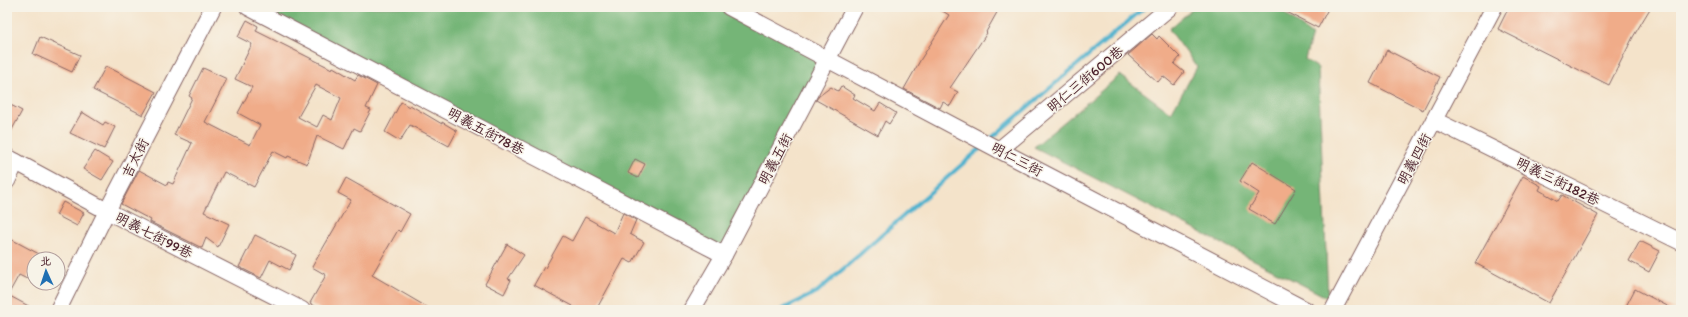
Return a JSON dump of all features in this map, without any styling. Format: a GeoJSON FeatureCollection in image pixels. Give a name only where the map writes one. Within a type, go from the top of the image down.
{"type":"FeatureCollection","features":[{"type":"Feature","properties":{"kind":"street","name":"吉太街"},"geometry":{"type":"LineString","coordinates":[[58,310],[107,211],[213,7]]}},
{"type":"Feature","properties":{"kind":"street","name":"明義五街78巷"},"geometry":{"type":"LineString","coordinates":[[248,7],[724,256]]}},
{"type":"Feature","properties":{"kind":"street","name":"明仁三街"},"geometry":{"type":"LineString","coordinates":[[729,7],[1306,310]]}},
{"type":"Feature","properties":{"kind":"street","name":"明義五街"},"geometry":{"type":"LineString","coordinates":[[692,310],[724,256],[855,7]]}},
{"type":"Feature","properties":{"kind":"street","name":"明仁三街600巷"},"geometry":{"type":"LineString","coordinates":[[990,145],[1170,7]]}},
{"type":"Feature","properties":{"kind":"street","name":"明義四街"},"geometry":{"type":"LineString","coordinates":[[1333,310],[1494,7]]}},
{"type":"Feature","properties":{"kind":"street","name":"明義三街182巷"},"geometry":{"type":"LineString","coordinates":[[1434,120],[1681,242]]}},
{"type":"Feature","properties":{"kind":"street","name":"明義七街99巷"},"geometry":{"type":"LineString","coordinates":[[12,160],[107,211],[302,310]]}},
{"type":"Feature","properties":{"kind":"street"},"geometry":{"type":"LineString","coordinates":[[7,181],[12,160]]}},
{"type":"Feature","properties":{"kind":"green space"},"geometry":{"type":"Polygon","coordinates":[[[259,7],[720,7],[822,60],[723,250],[259,7]]]}},
{"type":"Feature","properties":{"kind":"green space"},"geometry":{"type":"Polygon","coordinates":[[[1195,7],[1282,7],[1280,10],[1312,35],[1305,59],[1318,68],[1328,298],[1034,147],[1120,75],[1171,113],[1197,67],[1169,29],[1195,7]]]}},
{"type":"Feature","properties":{"kind":"building"},"geometry":{"type":"Polygon","coordinates":[[[936,7],[1000,7],[986,32],[987,33],[950,88],[958,92],[950,106],[943,102],[940,108],[904,89],[949,15],[936,7]]]}},
{"type":"Feature","properties":{"kind":"building"},"geometry":{"type":"Polygon","coordinates":[[[1277,7],[1329,7],[1318,28],[1277,7]]]}},
{"type":"Feature","properties":{"kind":"building"},"geometry":{"type":"Polygon","coordinates":[[[1509,7],[1651,7],[1633,37],[1609,85],[1498,29],[1509,7]]]}},
{"type":"Feature","properties":{"kind":"building"},"geometry":{"type":"Polygon","coordinates":[[[247,20],[258,26],[256,31],[332,69],[333,67],[355,80],[358,75],[377,85],[366,108],[371,110],[360,131],[354,128],[344,149],[317,136],[307,164],[288,156],[287,158],[273,151],[254,187],[224,172],[204,212],[229,224],[218,247],[206,238],[202,248],[150,222],[151,220],[121,204],[139,170],[167,185],[168,182],[173,184],[192,143],[174,135],[192,98],[189,96],[203,68],[227,79],[205,122],[250,145],[260,125],[238,113],[252,87],[235,79],[252,44],[238,37],[247,20]],[[316,85],[298,117],[317,127],[323,115],[332,120],[341,98],[316,85]]]}},
{"type":"Feature","properties":{"kind":"building"},"geometry":{"type":"Polygon","coordinates":[[[1152,34],[1157,39],[1159,36],[1180,57],[1174,64],[1184,72],[1174,85],[1163,76],[1158,82],[1128,55],[1152,34]]]}},
{"type":"Feature","properties":{"kind":"building"},"geometry":{"type":"Polygon","coordinates":[[[40,37],[80,55],[72,72],[33,54],[40,37]]]}},
{"type":"Feature","properties":{"kind":"building"},"geometry":{"type":"Polygon","coordinates":[[[1387,50],[1440,77],[1423,110],[1370,83],[1387,50]]]}},
{"type":"Feature","properties":{"kind":"building"},"geometry":{"type":"Polygon","coordinates":[[[106,66],[156,92],[143,115],[93,90],[106,66]]]}},
{"type":"Feature","properties":{"kind":"building"},"geometry":{"type":"Polygon","coordinates":[[[841,86],[855,95],[853,98],[875,111],[880,103],[896,113],[889,124],[885,121],[878,135],[816,100],[831,87],[838,91],[841,86]]]}},
{"type":"Feature","properties":{"kind":"building"},"geometry":{"type":"Polygon","coordinates":[[[401,102],[409,107],[410,105],[457,131],[449,146],[410,125],[400,141],[385,132],[401,102]]]}},
{"type":"Feature","properties":{"kind":"building"},"geometry":{"type":"Polygon","coordinates":[[[7,103],[22,111],[7,139],[7,103]]]}},
{"type":"Feature","properties":{"kind":"building"},"geometry":{"type":"Polygon","coordinates":[[[82,112],[103,125],[105,122],[115,127],[104,149],[70,133],[82,112]]]}},
{"type":"Feature","properties":{"kind":"building"},"geometry":{"type":"Polygon","coordinates":[[[95,151],[113,162],[102,180],[83,169],[95,151]]]}},
{"type":"Feature","properties":{"kind":"building"},"geometry":{"type":"Polygon","coordinates":[[[635,159],[645,164],[638,178],[628,173],[635,159]]]}},
{"type":"Feature","properties":{"kind":"building"},"geometry":{"type":"Polygon","coordinates":[[[1252,162],[1296,189],[1275,224],[1249,209],[1259,193],[1240,181],[1252,162]]]}},
{"type":"Feature","properties":{"kind":"building"},"geometry":{"type":"Polygon","coordinates":[[[1523,176],[1541,186],[1539,190],[1558,201],[1562,195],[1598,215],[1549,303],[1475,263],[1523,176]]]}},
{"type":"Feature","properties":{"kind":"building"},"geometry":{"type":"Polygon","coordinates":[[[346,178],[410,214],[400,232],[398,230],[372,275],[432,310],[321,310],[310,303],[326,275],[312,267],[351,200],[338,193],[346,178]]]}},
{"type":"Feature","properties":{"kind":"building"},"geometry":{"type":"Polygon","coordinates":[[[63,202],[84,213],[77,226],[56,215],[63,202]]]}},
{"type":"Feature","properties":{"kind":"building"},"geometry":{"type":"Polygon","coordinates":[[[623,213],[636,220],[630,234],[644,242],[632,263],[624,259],[596,310],[571,310],[573,306],[534,285],[563,236],[572,241],[585,217],[614,233],[623,213]]]}},
{"type":"Feature","properties":{"kind":"building"},"geometry":{"type":"Polygon","coordinates":[[[255,235],[296,255],[289,270],[270,260],[261,278],[239,267],[255,235]]]}},
{"type":"Feature","properties":{"kind":"building"},"geometry":{"type":"Polygon","coordinates":[[[7,237],[33,251],[26,251],[26,278],[19,275],[8,295],[36,310],[7,310],[7,237]]]}},
{"type":"Feature","properties":{"kind":"building"},"geometry":{"type":"Polygon","coordinates":[[[1640,241],[1660,251],[1649,272],[1629,261],[1640,241]]]}},
{"type":"Feature","properties":{"kind":"building"},"geometry":{"type":"Polygon","coordinates":[[[507,244],[524,255],[508,279],[511,280],[504,294],[485,284],[507,244]]]}},
{"type":"Feature","properties":{"kind":"building"},"geometry":{"type":"Polygon","coordinates":[[[1635,289],[1675,310],[1624,310],[1635,289]]]}},
{"type":"Feature","properties":{"kind":"waterway"},"geometry":{"type":"LineString","coordinates":[[988,141],[1145,7]]}},
{"type":"Feature","properties":{"kind":"waterway"},"geometry":{"type":"LineString","coordinates":[[781,310],[817,292],[983,146]]}}]}
